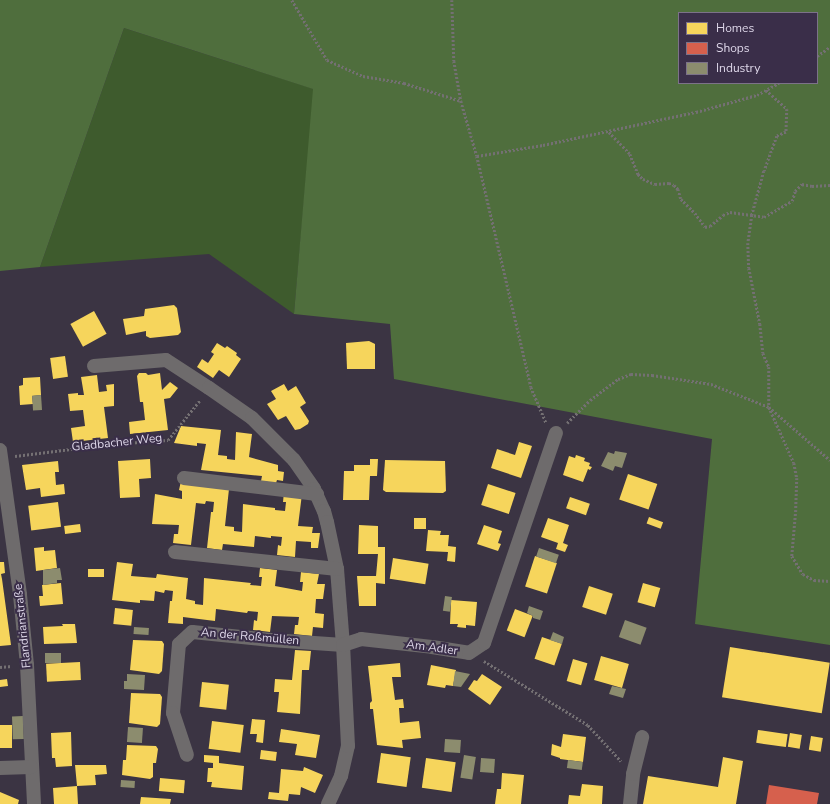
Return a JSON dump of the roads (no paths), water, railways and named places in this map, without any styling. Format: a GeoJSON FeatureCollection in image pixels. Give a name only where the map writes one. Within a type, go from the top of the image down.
{"type":"FeatureCollection","features":[{"type":"Feature","properties":{"kind":"street"},"geometry":{"type":"LineString","coordinates":[[94,366],[166,360],[252,418],[294,460],[317,494],[324,511],[337,569],[343,645],[348,746],[341,776],[328,804]]}},
{"type":"Feature","properties":{"kind":"street","name":"Am Adler"},"geometry":{"type":"LineString","coordinates":[[343,645],[361,639],[469,653],[484,643],[556,433]]}},
{"type":"Feature","properties":{"kind":"street","name":"Flandrianstraße"},"geometry":{"type":"LineString","coordinates":[[1,454],[27,664],[34,804]]}},
{"type":"Feature","properties":{"kind":"street"},"geometry":{"type":"LineString","coordinates":[[184,478],[317,494]]}},
{"type":"Feature","properties":{"kind":"street"},"geometry":{"type":"LineString","coordinates":[[174,552],[337,569]]}},
{"type":"Feature","properties":{"kind":"street","name":"An der Roßmüllen"},"geometry":{"type":"LineString","coordinates":[[187,755],[173,713],[178,644],[192,632],[343,645]]}},
{"type":"Feature","properties":{"kind":"street"},"geometry":{"type":"LineString","coordinates":[[630,804],[633,774],[642,737]]}},
{"type":"Feature","properties":{"kind":"street"},"geometry":{"type":"LineString","coordinates":[[0,768],[31,766]]}}]}
